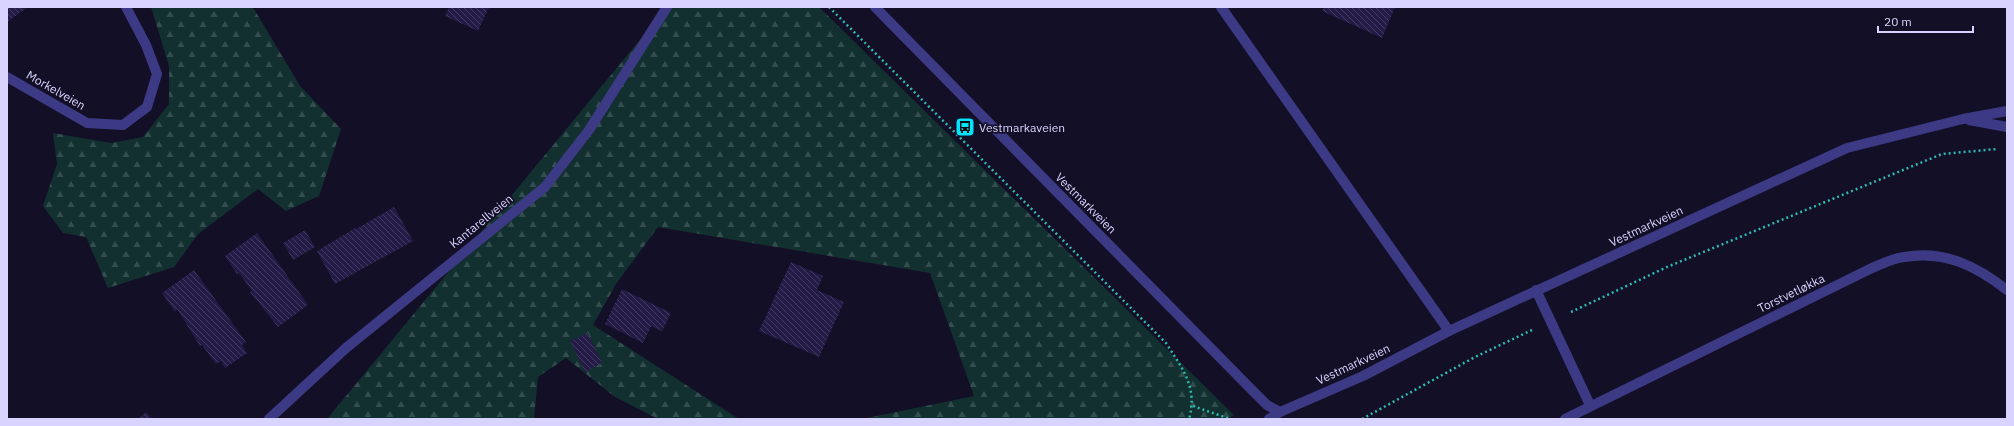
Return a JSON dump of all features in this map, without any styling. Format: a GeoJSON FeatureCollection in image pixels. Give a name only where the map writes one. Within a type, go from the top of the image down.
{"type":"FeatureCollection","features":[{"type":"Feature","properties":{"kind":"street","name":"Morkelveien"},"geometry":{"type":"LineString","coordinates":[[7,77],[87,123],[123,125],[147,107],[157,74],[146,45],[126,7]]}},
{"type":"Feature","properties":{"kind":"street","name":"Kantarellveien"},"geometry":{"type":"LineString","coordinates":[[269,419],[346,348],[545,187],[589,130],[667,7]]}},
{"type":"Feature","properties":{"kind":"street","name":"Vestmarkveien"},"geometry":{"type":"LineString","coordinates":[[875,7],[1249,387],[1267,405],[1280,412],[1363,376],[1449,331],[1536,290],[1847,148],[1963,119],[2007,111]]}},
{"type":"Feature","properties":{"kind":"street"},"geometry":{"type":"LineString","coordinates":[[1222,7],[1449,331]]}},
{"type":"Feature","properties":{"kind":"street","name":"Vestmarkveien"},"geometry":{"type":"LineString","coordinates":[[1963,119],[2007,127]]}},
{"type":"Feature","properties":{"kind":"street","name":"Torstvetløkka"},"geometry":{"type":"LineString","coordinates":[[1565,419],[1590,405],[1872,268],[1904,257],[1928,256],[1956,260],[1985,273],[2007,290]]}},
{"type":"Feature","properties":{"kind":"street"},"geometry":{"type":"LineString","coordinates":[[1536,290],[1590,405]]}},
{"type":"Feature","properties":{"kind":"street"},"geometry":{"type":"LineString","coordinates":[[1269,419],[1280,412]]}},
{"type":"Feature","properties":{"kind":"path"},"geometry":{"type":"LineString","coordinates":[[829,7],[1166,342],[1188,378],[1193,406],[1189,419]]}},
{"type":"Feature","properties":{"kind":"path"},"geometry":{"type":"LineString","coordinates":[[1362,419],[1475,357],[1667,267],[1942,154],[2005,148]]}},
{"type":"Feature","properties":{"kind":"path"},"geometry":{"type":"LineString","coordinates":[[1193,406],[1230,419]]}},
{"type":"Feature","properties":{"kind":"green space"},"geometry":{"type":"Polygon","coordinates":[[[151,7],[251,7],[254,9],[300,86],[341,129],[319,196],[286,211],[258,189],[198,234],[174,267],[108,288],[86,237],[63,233],[43,206],[57,164],[53,133],[111,143],[143,137],[169,104],[169,66],[151,7]]]}},
{"type":"Feature","properties":{"kind":"green space"},"geometry":{"type":"Polygon","coordinates":[[[667,7],[819,7],[1234,415],[1228,419],[862,419],[974,396],[930,273],[658,227],[616,284],[593,325],[739,419],[658,419],[615,397],[566,358],[538,377],[534,419],[327,419],[667,7]]]}},
{"type":"Feature","properties":{"kind":"building"},"geometry":{"type":"Polygon","coordinates":[[[7,7],[28,7],[7,22],[7,7]]]}},
{"type":"Feature","properties":{"kind":"building"},"geometry":{"type":"Polygon","coordinates":[[[449,7],[489,7],[478,31],[445,16],[449,7]]]}},
{"type":"Feature","properties":{"kind":"building"},"geometry":{"type":"Polygon","coordinates":[[[1324,7],[1395,7],[1382,38],[1322,11],[1324,7]]]}},
{"type":"Feature","properties":{"kind":"building"},"geometry":{"type":"Polygon","coordinates":[[[394,207],[413,241],[335,284],[317,251],[394,207]]]}},
{"type":"Feature","properties":{"kind":"building"},"geometry":{"type":"Polygon","coordinates":[[[305,230],[315,247],[293,260],[283,243],[305,230]]]}},
{"type":"Feature","properties":{"kind":"building"},"geometry":{"type":"Polygon","coordinates":[[[257,233],[308,305],[278,327],[250,292],[252,291],[239,273],[237,274],[225,256],[257,233]]]}},
{"type":"Feature","properties":{"kind":"building"},"geometry":{"type":"Polygon","coordinates":[[[791,262],[823,276],[817,290],[844,302],[819,357],[759,331],[791,262]]]}},
{"type":"Feature","properties":{"kind":"building"},"geometry":{"type":"Polygon","coordinates":[[[194,270],[246,342],[242,345],[247,353],[225,368],[221,361],[216,364],[202,345],[200,346],[177,309],[175,312],[162,293],[194,270]]]}},
{"type":"Feature","properties":{"kind":"building"},"geometry":{"type":"Polygon","coordinates":[[[622,289],[671,313],[662,331],[651,326],[643,343],[605,324],[622,289]]]}},
{"type":"Feature","properties":{"kind":"building"},"geometry":{"type":"Polygon","coordinates":[[[588,333],[602,363],[585,372],[570,341],[588,333]]]}},
{"type":"Feature","properties":{"kind":"building"},"geometry":{"type":"Polygon","coordinates":[[[146,412],[152,419],[138,419],[146,412]]]}},
{"type":"Feature","properties":{"kind":"place","name":"Vestmarkaveien"},"geometry":{"type":"Point","coordinates":[965,127]}}]}
